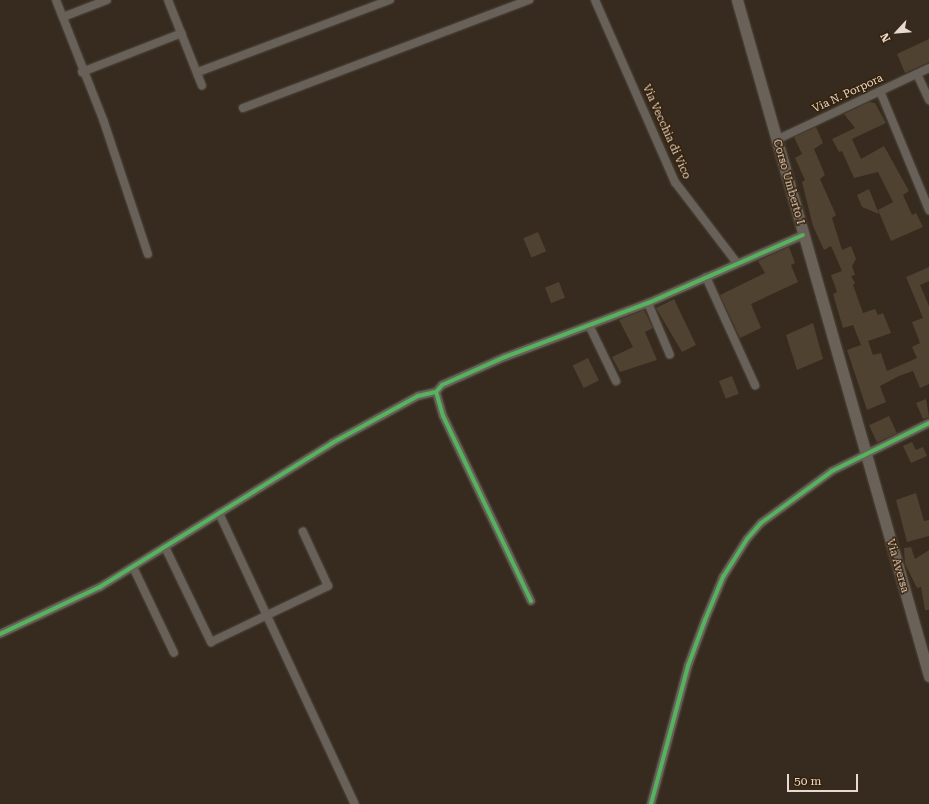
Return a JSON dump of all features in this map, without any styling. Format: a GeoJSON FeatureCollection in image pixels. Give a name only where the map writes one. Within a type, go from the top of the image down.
{"type":"FeatureCollection","features":[{"type":"Feature","properties":{"kind":"main road","name":"Corso Umberto I"},"geometry":{"type":"LineString","coordinates":[[737,0],[866,456]]}},
{"type":"Feature","properties":{"kind":"main road","name":"Via Aversa"},"geometry":{"type":"LineString","coordinates":[[866,456],[929,676]]}},
{"type":"Feature","properties":{"kind":"street"},"geometry":{"type":"LineString","coordinates":[[56,0],[82,72],[104,122],[148,254]]}},
{"type":"Feature","properties":{"kind":"street"},"geometry":{"type":"LineString","coordinates":[[63,17],[107,0]]}},
{"type":"Feature","properties":{"kind":"street"},"geometry":{"type":"LineString","coordinates":[[168,0],[198,72],[202,86]]}},
{"type":"Feature","properties":{"kind":"street"},"geometry":{"type":"LineString","coordinates":[[198,72],[390,0]]}},
{"type":"Feature","properties":{"kind":"street"},"geometry":{"type":"LineString","coordinates":[[244,108],[529,0]]}},
{"type":"Feature","properties":{"kind":"street","name":"Via Vecchia di Vico"},"geometry":{"type":"LineString","coordinates":[[594,0],[675,182],[737,263]]}},
{"type":"Feature","properties":{"kind":"street"},"geometry":{"type":"LineString","coordinates":[[82,72],[182,33]]}},
{"type":"Feature","properties":{"kind":"street","name":"Via N. Porpora"},"geometry":{"type":"LineString","coordinates":[[776,140],[929,68]]}},
{"type":"Feature","properties":{"kind":"street"},"geometry":{"type":"LineString","coordinates":[[917,74],[929,100]]}},
{"type":"Feature","properties":{"kind":"street"},"geometry":{"type":"LineString","coordinates":[[880,91],[929,210]]}},
{"type":"Feature","properties":{"kind":"street"},"geometry":{"type":"LineString","coordinates":[[0,634],[100,587],[219,513],[394,408],[418,396],[436,392],[442,385],[505,357],[590,327],[803,235]]}},
{"type":"Feature","properties":{"kind":"street"},"geometry":{"type":"LineString","coordinates":[[706,277],[755,385]]}},
{"type":"Feature","properties":{"kind":"street"},"geometry":{"type":"LineString","coordinates":[[648,303],[670,355]]}},
{"type":"Feature","properties":{"kind":"street"},"geometry":{"type":"LineString","coordinates":[[590,327],[616,381]]}},
{"type":"Feature","properties":{"kind":"street"},"geometry":{"type":"LineString","coordinates":[[436,392],[443,416],[531,601]]}},
{"type":"Feature","properties":{"kind":"street"},"geometry":{"type":"LineString","coordinates":[[651,804],[688,666],[723,577],[761,523],[832,471],[866,456],[929,423]]}},
{"type":"Feature","properties":{"kind":"street"},"geometry":{"type":"LineString","coordinates":[[219,513],[355,804]]}},
{"type":"Feature","properties":{"kind":"street"},"geometry":{"type":"LineString","coordinates":[[165,547],[211,642],[328,586],[303,532]]}},
{"type":"Feature","properties":{"kind":"street"},"geometry":{"type":"LineString","coordinates":[[133,567],[174,653]]}},
{"type":"Feature","properties":{"kind":"building"},"geometry":{"type":"Polygon","coordinates":[[[929,39],[929,62],[905,73],[897,54],[929,39]]]}},
{"type":"Feature","properties":{"kind":"building"},"geometry":{"type":"Polygon","coordinates":[[[869,102],[875,103],[886,123],[852,139],[861,159],[884,146],[909,191],[903,195],[912,215],[916,213],[923,227],[891,241],[878,210],[893,202],[878,172],[854,178],[842,151],[839,152],[832,139],[855,128],[844,114],[869,102]]]}},
{"type":"Feature","properties":{"kind":"building"},"geometry":{"type":"Polygon","coordinates":[[[816,127],[823,143],[814,149],[825,175],[820,179],[836,215],[832,218],[842,250],[851,246],[856,259],[852,266],[855,275],[851,276],[855,283],[853,285],[863,313],[875,309],[878,315],[883,313],[891,333],[868,341],[873,355],[881,353],[887,371],[917,358],[912,347],[920,343],[912,322],[923,318],[906,277],[929,267],[929,281],[920,285],[929,306],[929,384],[920,388],[913,371],[899,376],[880,386],[886,402],[867,410],[847,350],[861,345],[853,325],[843,328],[833,294],[837,292],[831,275],[842,271],[831,246],[824,250],[813,226],[802,182],[805,180],[795,158],[802,154],[794,137],[816,127]]]}},
{"type":"Feature","properties":{"kind":"building"},"geometry":{"type":"Polygon","coordinates":[[[869,189],[879,214],[862,207],[857,195],[869,189]]]}},
{"type":"Feature","properties":{"kind":"building"},"geometry":{"type":"Polygon","coordinates":[[[538,232],[546,251],[531,258],[523,238],[538,232]]]}},
{"type":"Feature","properties":{"kind":"building"},"geometry":{"type":"Polygon","coordinates":[[[789,247],[795,263],[791,265],[798,282],[751,304],[761,328],[740,338],[720,295],[765,273],[758,261],[789,247]]]}},
{"type":"Feature","properties":{"kind":"building"},"geometry":{"type":"Polygon","coordinates":[[[559,282],[565,298],[551,303],[545,287],[559,282]]]}},
{"type":"Feature","properties":{"kind":"building"},"geometry":{"type":"Polygon","coordinates":[[[674,299],[696,345],[682,352],[656,308],[674,299]]]}},
{"type":"Feature","properties":{"kind":"building"},"geometry":{"type":"Polygon","coordinates":[[[644,310],[653,328],[645,332],[657,360],[620,372],[612,357],[633,347],[619,320],[644,310]]]}},
{"type":"Feature","properties":{"kind":"building"},"geometry":{"type":"Polygon","coordinates":[[[813,323],[823,359],[797,370],[786,335],[813,323]]]}},
{"type":"Feature","properties":{"kind":"building"},"geometry":{"type":"Polygon","coordinates":[[[588,358],[599,380],[584,388],[573,365],[588,358]]]}},
{"type":"Feature","properties":{"kind":"building"},"geometry":{"type":"Polygon","coordinates":[[[732,376],[739,394],[726,399],[719,381],[732,376]]]}},
{"type":"Feature","properties":{"kind":"building"},"geometry":{"type":"Polygon","coordinates":[[[926,399],[929,417],[923,419],[916,403],[926,399]]]}},
{"type":"Feature","properties":{"kind":"building"},"geometry":{"type":"Polygon","coordinates":[[[889,416],[897,433],[877,443],[869,425],[889,416]]]}},
{"type":"Feature","properties":{"kind":"building"},"geometry":{"type":"Polygon","coordinates":[[[912,442],[916,450],[923,447],[927,456],[911,463],[903,446],[912,442]]]}},
{"type":"Feature","properties":{"kind":"building"},"geometry":{"type":"Polygon","coordinates":[[[916,493],[924,521],[929,520],[929,536],[907,542],[896,500],[916,493]]]}},
{"type":"Feature","properties":{"kind":"building"},"geometry":{"type":"Polygon","coordinates":[[[911,547],[915,559],[929,550],[929,610],[925,610],[921,587],[917,588],[905,564],[904,548],[911,547]]]}},
{"type":"Feature","properties":{"kind":"cycle path"},"geometry":{"type":"LineString","coordinates":[[531,601],[443,416],[436,392],[442,385],[505,357],[648,303],[803,235]]}},
{"type":"Feature","properties":{"kind":"cycle path"},"geometry":{"type":"LineString","coordinates":[[0,634],[100,587],[332,443],[418,396],[436,392]]}},
{"type":"Feature","properties":{"kind":"cycle path"},"geometry":{"type":"LineString","coordinates":[[651,804],[688,666],[723,577],[747,539],[761,523],[832,471],[929,423]]}}]}
